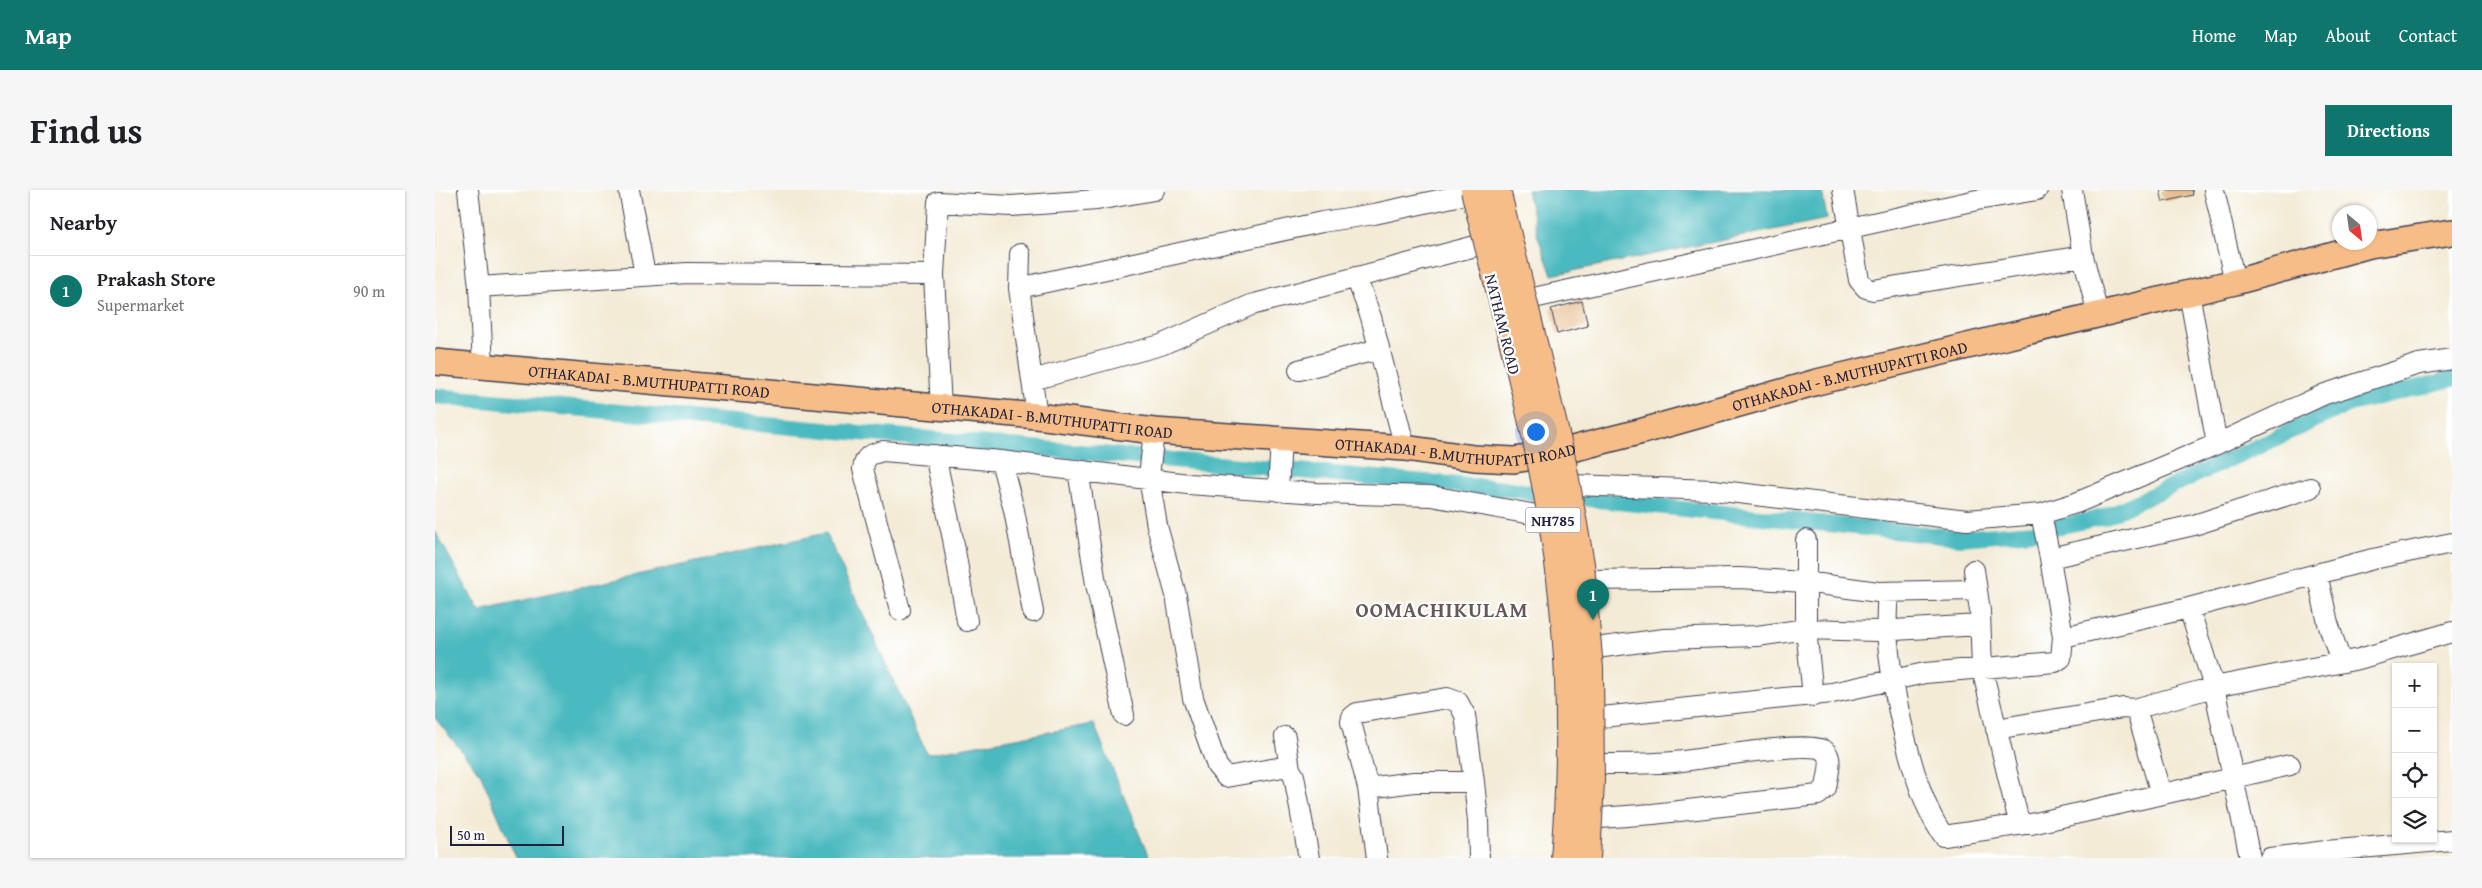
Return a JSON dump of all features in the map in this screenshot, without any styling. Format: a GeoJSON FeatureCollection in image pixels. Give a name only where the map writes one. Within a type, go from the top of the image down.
{"type":"FeatureCollection","features":[{"type":"Feature","properties":{"kind":"highway","name":"NH785"},"geometry":{"type":"LineString","coordinates":[[1478,191],[1542,465],[1560,569],[1570,688],[1571,781],[1564,858]]}},
{"type":"Feature","properties":{"kind":"highway","name":"NH785"},"geometry":{"type":"LineString","coordinates":[[1478,191],[1562,463],[1580,564],[1589,669],[1590,781],[1586,858]]}},
{"type":"Feature","properties":{"kind":"main road","name":"NATHAM ROAD"},"geometry":{"type":"LineString","coordinates":[[1503,190],[1566,451],[1588,580],[1602,717],[1598,858]]}},
{"type":"Feature","properties":{"kind":"main road","name":"NATHAM ROAD"},"geometry":{"type":"LineString","coordinates":[[1478,191],[1483,244],[1536,458],[1548,517],[1559,594],[1567,700],[1568,781],[1564,858]]}},
{"type":"Feature","properties":{"kind":"main road","name":"OTHAKADAI - B.MUTHUPATTI ROAD"},"geometry":{"type":"LineString","coordinates":[[435,362],[1037,416],[1152,456],[1281,440],[1405,448],[1474,458],[1514,460],[1536,458],[1566,451],[1817,382],[2235,282],[2370,245],[2452,232]]}},
{"type":"Feature","properties":{"kind":"street"},"geometry":{"type":"LineString","coordinates":[[468,190],[479,287],[483,366]]}},
{"type":"Feature","properties":{"kind":"street"},"geometry":{"type":"LineString","coordinates":[[629,190],[645,275]]}},
{"type":"Feature","properties":{"kind":"street"},"geometry":{"type":"LineString","coordinates":[[941,408],[934,275],[938,196],[1011,206],[1097,200],[1154,190]]}},
{"type":"Feature","properties":{"kind":"street"},"geometry":{"type":"LineString","coordinates":[[1843,190],[1848,228],[1859,280],[1865,288],[1873,290],[2083,256]]}},
{"type":"Feature","properties":{"kind":"street"},"geometry":{"type":"LineString","coordinates":[[1529,298],[1977,200],[2037,190]]}},
{"type":"Feature","properties":{"kind":"street"},"geometry":{"type":"LineString","coordinates":[[2073,190],[2083,256],[2098,314]]}},
{"type":"Feature","properties":{"kind":"street"},"geometry":{"type":"LineString","coordinates":[[2214,190],[2235,282]]}},
{"type":"Feature","properties":{"kind":"street"},"geometry":{"type":"LineString","coordinates":[[1019,288],[1322,222],[1374,214],[1478,191]]}},
{"type":"Feature","properties":{"kind":"street"},"geometry":{"type":"LineString","coordinates":[[1032,380],[1161,345],[1251,305],[1483,244]]}},
{"type":"Feature","properties":{"kind":"street"},"geometry":{"type":"LineString","coordinates":[[1020,254],[1019,288],[1037,416]]}},
{"type":"Feature","properties":{"kind":"street"},"geometry":{"type":"LineString","coordinates":[[479,287],[645,275],[934,275]]}},
{"type":"Feature","properties":{"kind":"street"},"geometry":{"type":"LineString","coordinates":[[1357,277],[1379,348],[1405,448]]}},
{"type":"Feature","properties":{"kind":"street"},"geometry":{"type":"LineString","coordinates":[[2189,293],[2217,444]]}},
{"type":"Feature","properties":{"kind":"street"},"geometry":{"type":"LineString","coordinates":[[1299,370],[1379,348]]}},
{"type":"Feature","properties":{"kind":"street"},"geometry":{"type":"LineString","coordinates":[[2045,535],[2076,502],[2217,444],[2325,394],[2419,364],[2452,359]]}},
{"type":"Feature","properties":{"kind":"street"},"geometry":{"type":"LineString","coordinates":[[1279,477],[1281,440]]}},
{"type":"Feature","properties":{"kind":"street"},"geometry":{"type":"LineString","coordinates":[[900,610],[863,469],[864,460],[871,454],[883,451],[1078,470],[1152,456],[1188,484],[1279,477],[1431,496],[1548,517]]}},
{"type":"Feature","properties":{"kind":"street"},"geometry":{"type":"LineString","coordinates":[[935,455],[953,539],[967,621]]}},
{"type":"Feature","properties":{"kind":"street"},"geometry":{"type":"LineString","coordinates":[[1152,456],[1157,526],[1176,596],[1193,698],[1217,766],[1226,777],[1283,767],[1290,769]]}},
{"type":"Feature","properties":{"kind":"street"},"geometry":{"type":"LineString","coordinates":[[1001,461],[1014,510],[1033,612]]}},
{"type":"Feature","properties":{"kind":"street"},"geometry":{"type":"LineString","coordinates":[[1078,470],[1096,584],[1124,714]]}},
{"type":"Feature","properties":{"kind":"street"},"geometry":{"type":"LineString","coordinates":[[1573,485],[1713,490],[1967,520],[2045,535],[2193,525],[2310,488]]}},
{"type":"Feature","properties":{"kind":"street"},"geometry":{"type":"LineString","coordinates":[[1602,717],[1813,696],[1895,681],[1925,673],[2055,662],[2061,658],[2063,637],[2045,535]]}},
{"type":"Feature","properties":{"kind":"street"},"geometry":{"type":"LineString","coordinates":[[1806,540],[1806,629],[1813,696]]}},
{"type":"Feature","properties":{"kind":"street"},"geometry":{"type":"LineString","coordinates":[[2063,637],[2189,608],[2373,559],[2452,544]]}},
{"type":"Feature","properties":{"kind":"street"},"geometry":{"type":"LineString","coordinates":[[2317,574],[2328,623],[2341,662]]}},
{"type":"Feature","properties":{"kind":"street"},"geometry":{"type":"LineString","coordinates":[[1588,580],[1739,578],[1805,582],[1888,592],[1975,580],[1982,669],[2018,818],[2024,824]]}},
{"type":"Feature","properties":{"kind":"street"},"geometry":{"type":"LineString","coordinates":[[1888,592],[1887,631],[1895,681],[1914,769],[1935,824],[1944,836],[2031,824],[2232,779],[2290,764]]}},
{"type":"Feature","properties":{"kind":"street"},"geometry":{"type":"LineString","coordinates":[[2189,608],[2213,687],[2250,858]]}},
{"type":"Feature","properties":{"kind":"street"},"geometry":{"type":"LineString","coordinates":[[1596,648],[1664,639],[1757,636],[1806,629],[1887,631],[1980,626]]}},
{"type":"Feature","properties":{"kind":"street"},"geometry":{"type":"LineString","coordinates":[[1996,730],[2115,709],[2134,709],[2213,687],[2341,662],[2452,632]]}},
{"type":"Feature","properties":{"kind":"street"},"geometry":{"type":"LineString","coordinates":[[1377,858],[1368,788],[1351,722],[1352,717],[1357,713],[1447,698],[1458,702],[1465,715],[1478,821],[1479,858]]}},
{"type":"Feature","properties":{"kind":"street"},"geometry":{"type":"LineString","coordinates":[[2134,709],[2138,715],[2161,794]]}},
{"type":"Feature","properties":{"kind":"street"},"geometry":{"type":"LineString","coordinates":[[1285,737],[1309,858]]}},
{"type":"Feature","properties":{"kind":"street"},"geometry":{"type":"LineString","coordinates":[[1600,818],[1699,809],[1818,794],[1826,788],[1829,759],[1827,752],[1819,748],[1780,748],[1673,762],[1601,764]]}},
{"type":"Feature","properties":{"kind":"street"},"geometry":{"type":"LineString","coordinates":[[1368,788],[1414,782],[1474,782]]}},
{"type":"Feature","properties":{"kind":"street"},"geometry":{"type":"LineString","coordinates":[[2269,858],[2452,840]]}},
{"type":"Feature","properties":{"kind":"water"},"geometry":{"type":"Polygon","coordinates":[[[1527,190],[1822,190],[1827,219],[1552,275],[1538,237],[1527,190]]]}},
{"type":"Feature","properties":{"kind":"water"},"geometry":{"type":"Polygon","coordinates":[[[435,531],[479,610],[826,533],[927,754],[1094,724],[1149,858],[516,858],[481,775],[435,718],[435,531]]]}},
{"type":"Feature","properties":{"kind":"building"},"geometry":{"type":"Polygon","coordinates":[[[2160,190],[2192,190],[2193,195],[2163,202],[2160,190]]]}},
{"type":"Feature","properties":{"kind":"building"},"geometry":{"type":"Polygon","coordinates":[[[1582,301],[1588,326],[1557,334],[1551,309],[1582,301]]]}},
{"type":"Feature","properties":{"kind":"waterway"},"geometry":{"type":"LineString","coordinates":[[1589,499],[1960,538],[2034,532],[2104,517],[2350,404],[2452,379]]}},
{"type":"Feature","properties":{"kind":"waterway"},"geometry":{"type":"LineString","coordinates":[[435,396],[1517,490],[1531,493]]}},
{"type":"Feature","properties":{"kind":"place","name":"Prakash Store"},"geometry":{"type":"Point","coordinates":[1593,620]}},
{"type":"Feature","properties":{"kind":"district","name":"OOMACHIKULAM"},"geometry":{"type":"Point","coordinates":[1442,609]}}]}
